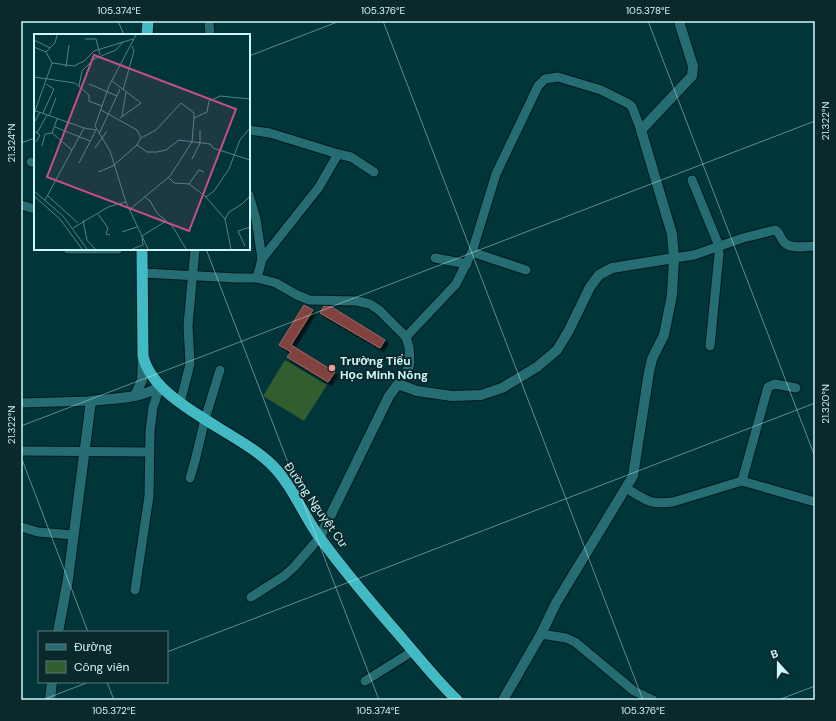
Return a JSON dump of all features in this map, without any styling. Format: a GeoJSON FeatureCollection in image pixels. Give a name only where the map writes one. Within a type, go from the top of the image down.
{"type":"FeatureCollection","features":[{"type":"Feature","properties":{"kind":"highway"},"geometry":{"type":"LineString","coordinates":[[147,34],[148,21]]}},
{"type":"Feature","properties":{"kind":"highway","name":"Đường Nguyệt Cư"},"geometry":{"type":"LineString","coordinates":[[142,250],[143,356],[148,370],[160,386],[180,403],[230,434],[262,456],[272,465],[282,477],[320,537],[454,699]]}},
{"type":"Feature","properties":{"kind":"street"},"geometry":{"type":"LineString","coordinates":[[209,21],[210,34]]}},
{"type":"Feature","properties":{"kind":"street"},"geometry":{"type":"LineString","coordinates":[[641,130],[692,76],[693,68],[680,26],[680,21]]}},
{"type":"Feature","properties":{"kind":"street"},"geometry":{"type":"LineString","coordinates":[[406,337],[456,284],[467,264],[496,174],[538,86],[545,79],[558,77],[601,90],[629,104],[641,130],[672,234],[674,258],[672,295],[664,335],[652,359],[633,476],[556,603],[541,634],[503,700]]}},
{"type":"Feature","properties":{"kind":"street"},"geometry":{"type":"LineString","coordinates":[[250,130],[270,133],[351,157],[374,172]]}},
{"type":"Feature","properties":{"kind":"street"},"geometry":{"type":"LineString","coordinates":[[257,278],[262,259],[319,187],[338,154]]}},
{"type":"Feature","properties":{"kind":"street"},"geometry":{"type":"LineString","coordinates":[[692,180],[718,246],[710,346]]}},
{"type":"Feature","properties":{"kind":"street"},"geometry":{"type":"LineString","coordinates":[[250,203],[252,219],[262,259]]}},
{"type":"Feature","properties":{"kind":"street"},"geometry":{"type":"LineString","coordinates":[[21,204],[34,210]]}},
{"type":"Feature","properties":{"kind":"street"},"geometry":{"type":"LineString","coordinates":[[398,384],[417,391],[452,396],[481,395],[502,388],[537,367],[557,350],[568,332],[590,287],[599,276],[612,268],[642,262],[694,255],[743,238],[775,230],[787,245],[815,246]]}},
{"type":"Feature","properties":{"kind":"street"},"geometry":{"type":"LineString","coordinates":[[180,403],[190,364],[188,325],[195,250]]}},
{"type":"Feature","properties":{"kind":"street"},"geometry":{"type":"LineString","coordinates":[[472,252],[526,270]]}},
{"type":"Feature","properties":{"kind":"street"},"geometry":{"type":"LineString","coordinates":[[435,258],[467,264]]}},
{"type":"Feature","properties":{"kind":"street"},"geometry":{"type":"LineString","coordinates":[[143,273],[257,278],[276,283],[297,296],[309,300],[357,301],[370,304],[379,310],[406,337],[409,347],[409,367],[389,396],[320,537],[294,567],[284,576],[251,597]]}},
{"type":"Feature","properties":{"kind":"street"},"geometry":{"type":"LineString","coordinates":[[135,396],[142,380],[143,356]]}},
{"type":"Feature","properties":{"kind":"street"},"geometry":{"type":"LineString","coordinates":[[190,478],[196,461],[205,419],[220,370]]}},
{"type":"Feature","properties":{"kind":"street"},"geometry":{"type":"LineString","coordinates":[[742,481],[768,387],[775,384],[796,388]]}},
{"type":"Feature","properties":{"kind":"street"},"geometry":{"type":"LineString","coordinates":[[21,403],[91,401],[135,396],[160,386]]}},
{"type":"Feature","properties":{"kind":"street"},"geometry":{"type":"LineString","coordinates":[[135,590],[148,496],[150,431],[153,407],[160,386]]}},
{"type":"Feature","properties":{"kind":"street"},"geometry":{"type":"LineString","coordinates":[[58,631],[68,579],[91,401]]}},
{"type":"Feature","properties":{"kind":"street"},"geometry":{"type":"LineString","coordinates":[[21,451],[149,452]]}},
{"type":"Feature","properties":{"kind":"street"},"geometry":{"type":"LineString","coordinates":[[626,488],[649,502],[663,503],[673,502],[742,481],[815,502]]}},
{"type":"Feature","properties":{"kind":"street"},"geometry":{"type":"LineString","coordinates":[[21,527],[38,532],[73,535]]}},
{"type":"Feature","properties":{"kind":"street"},"geometry":{"type":"LineString","coordinates":[[541,634],[566,638],[575,642],[634,691],[653,700]]}},
{"type":"Feature","properties":{"kind":"street"},"geometry":{"type":"LineString","coordinates":[[365,681],[413,651]]}},
{"type":"Feature","properties":{"kind":"street"},"geometry":{"type":"LineString","coordinates":[[50,700],[52,683]]}},
{"type":"Feature","properties":{"kind":"green space"},"geometry":{"type":"Polygon","coordinates":[[[285,360],[327,385],[304,421],[263,396],[285,360]]]}},
{"type":"Feature","properties":{"kind":"building"},"geometry":{"type":"Polygon","coordinates":[[[304,305],[313,310],[291,345],[335,372],[328,382],[287,357],[291,352],[279,345],[304,305]]]}},
{"type":"Feature","properties":{"kind":"building"},"geometry":{"type":"Polygon","coordinates":[[[324,306],[330,306],[385,340],[380,348],[320,313],[324,306]]]}},
{"type":"Feature","properties":{"kind":"place","name":"Trường Tiểu Học Minh Nông"},"geometry":{"type":"Point","coordinates":[332,368]}}]}
